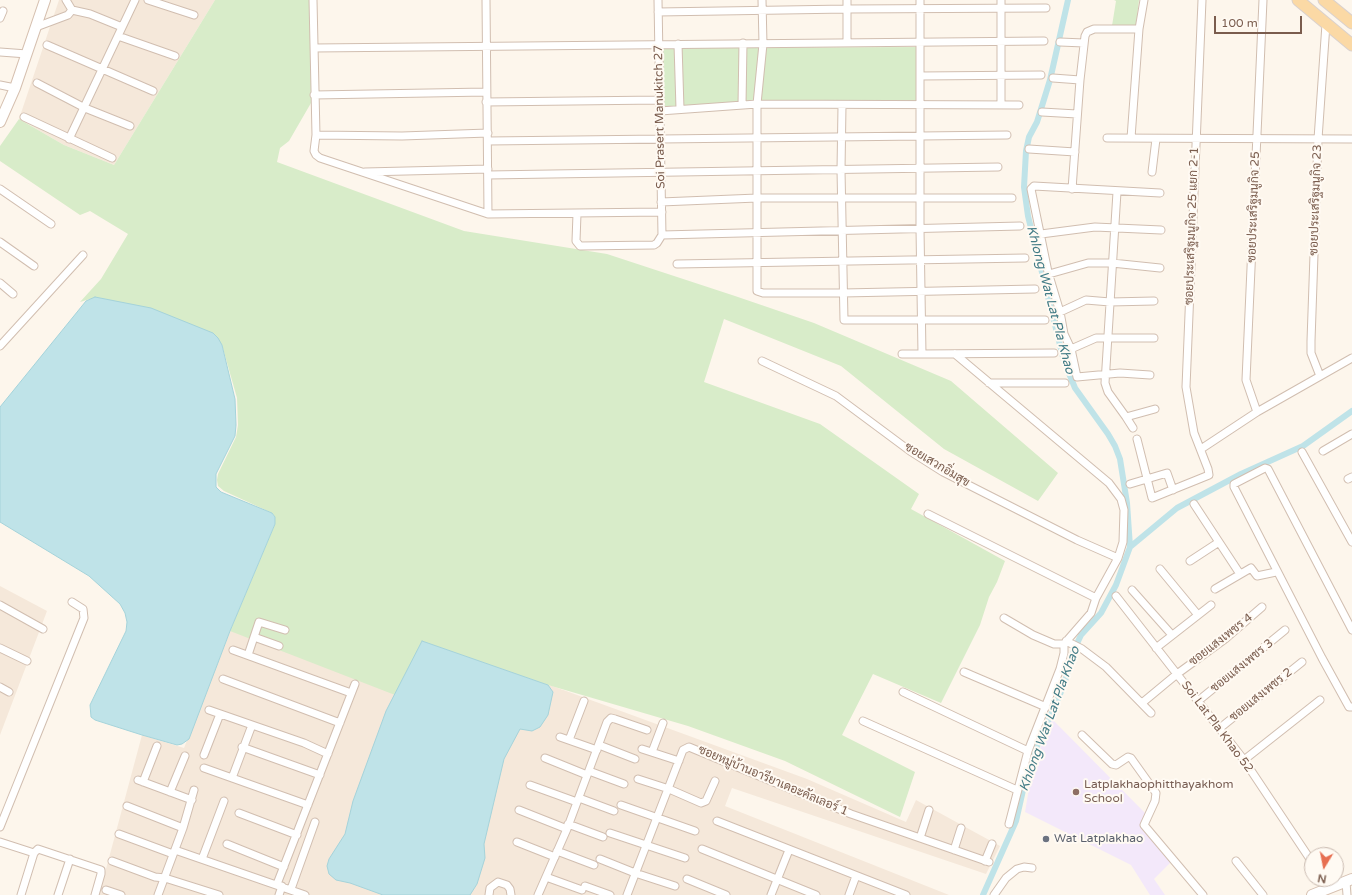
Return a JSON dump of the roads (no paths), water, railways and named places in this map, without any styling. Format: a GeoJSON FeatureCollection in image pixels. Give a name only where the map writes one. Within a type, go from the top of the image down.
{"type":"FeatureCollection","features":[{"type":"Feature","properties":{"kind":"main road"},"geometry":{"type":"LineString","coordinates":[[1298,0],[1352,45]]}},
{"type":"Feature","properties":{"kind":"main road"},"geometry":{"type":"LineString","coordinates":[[1324,0],[1352,23]]}},
{"type":"Feature","properties":{"kind":"street"},"geometry":{"type":"LineString","coordinates":[[1,119],[15,88],[45,0]]}},
{"type":"Feature","properties":{"kind":"street"},"geometry":{"type":"LineString","coordinates":[[66,0],[72,10],[90,14],[122,27]]}},
{"type":"Feature","properties":{"kind":"street"},"geometry":{"type":"LineString","coordinates":[[69,139],[103,71],[135,0]]}},
{"type":"Feature","properties":{"kind":"street"},"geometry":{"type":"LineString","coordinates":[[148,0],[194,15]]}},
{"type":"Feature","properties":{"kind":"street"},"geometry":{"type":"LineString","coordinates":[[313,0],[316,134],[314,151],[316,155],[361,172],[488,214],[662,212]]}},
{"type":"Feature","properties":{"kind":"street"},"geometry":{"type":"LineString","coordinates":[[486,0],[488,214]]}},
{"type":"Feature","properties":{"kind":"street","name":"Soi Prasert Manukitch 27"},"geometry":{"type":"LineString","coordinates":[[658,0],[662,235]]}},
{"type":"Feature","properties":{"kind":"street"},"geometry":{"type":"LineString","coordinates":[[762,0],[763,44],[756,104],[756,288],[758,292],[843,293],[1035,289]]}},
{"type":"Feature","properties":{"kind":"street"},"geometry":{"type":"LineString","coordinates":[[847,0],[847,43]]}},
{"type":"Feature","properties":{"kind":"street"},"geometry":{"type":"LineString","coordinates":[[920,0],[919,104],[922,354]]}},
{"type":"Feature","properties":{"kind":"street"},"geometry":{"type":"LineString","coordinates":[[1001,0],[1001,104]]}},
{"type":"Feature","properties":{"kind":"street"},"geometry":{"type":"LineString","coordinates":[[1132,138],[1139,29],[1144,0]]}},
{"type":"Feature","properties":{"kind":"street","name":"ซอยประเสริฐมนูกิจ 25 แยก 2-1"},"geometry":{"type":"LineString","coordinates":[[1173,490],[1208,475],[1208,469],[1194,433],[1186,387],[1202,0]]}},
{"type":"Feature","properties":{"kind":"street","name":"ซอยประเสริฐมนูกิจ 25"},"geometry":{"type":"LineString","coordinates":[[1257,412],[1246,380],[1263,0]]}},
{"type":"Feature","properties":{"kind":"street"},"geometry":{"type":"LineString","coordinates":[[658,12],[1046,8]]}},
{"type":"Feature","properties":{"kind":"street"},"geometry":{"type":"LineString","coordinates":[[36,27],[68,16],[72,10]]}},
{"type":"Feature","properties":{"kind":"street"},"geometry":{"type":"LineString","coordinates":[[0,18],[3,11]]}},
{"type":"Feature","properties":{"kind":"street","name":"ซอยประเสริฐมนูกิจ 23"},"geometry":{"type":"LineString","coordinates":[[1320,376],[1311,353],[1318,139],[1326,24]]}},
{"type":"Feature","properties":{"kind":"street"},"geometry":{"type":"LineString","coordinates":[[1072,189],[1080,80],[1084,42],[1087,32],[1094,29],[1139,29]]}},
{"type":"Feature","properties":{"kind":"street"},"geometry":{"type":"LineString","coordinates":[[118,36],[175,56]]}},
{"type":"Feature","properties":{"kind":"street"},"geometry":{"type":"LineString","coordinates":[[314,48],[487,48],[659,44],[1044,41]]}},
{"type":"Feature","properties":{"kind":"street"},"geometry":{"type":"LineString","coordinates":[[1060,42],[1084,42]]}},
{"type":"Feature","properties":{"kind":"street"},"geometry":{"type":"LineString","coordinates":[[678,44],[680,109]]}},
{"type":"Feature","properties":{"kind":"street"},"geometry":{"type":"LineString","coordinates":[[742,105],[743,44]]}},
{"type":"Feature","properties":{"kind":"street"},"geometry":{"type":"LineString","coordinates":[[47,45],[103,71],[152,91]]}},
{"type":"Feature","properties":{"kind":"street"},"geometry":{"type":"LineString","coordinates":[[0,52],[27,54]]}},
{"type":"Feature","properties":{"kind":"street"},"geometry":{"type":"LineString","coordinates":[[920,76],[1041,75]]}},
{"type":"Feature","properties":{"kind":"street"},"geometry":{"type":"LineString","coordinates":[[1053,78],[1080,80]]}},
{"type":"Feature","properties":{"kind":"street"},"geometry":{"type":"LineString","coordinates":[[36,83],[85,108],[130,126]]}},
{"type":"Feature","properties":{"kind":"street"},"geometry":{"type":"LineString","coordinates":[[0,85],[15,88]]}},
{"type":"Feature","properties":{"kind":"street"},"geometry":{"type":"LineString","coordinates":[[314,94],[486,92]]}},
{"type":"Feature","properties":{"kind":"street"},"geometry":{"type":"LineString","coordinates":[[486,102],[660,100]]}},
{"type":"Feature","properties":{"kind":"street"},"geometry":{"type":"LineString","coordinates":[[660,111],[756,104],[842,106],[919,104],[1019,105]]}},
{"type":"Feature","properties":{"kind":"street"},"geometry":{"type":"LineString","coordinates":[[842,106],[841,199],[844,320],[1045,320]]}},
{"type":"Feature","properties":{"kind":"street"},"geometry":{"type":"LineString","coordinates":[[1042,112],[1077,114]]}},
{"type":"Feature","properties":{"kind":"street"},"geometry":{"type":"LineString","coordinates":[[24,117],[112,158]]}},
{"type":"Feature","properties":{"kind":"street"},"geometry":{"type":"LineString","coordinates":[[316,134],[660,138],[1007,135]]}},
{"type":"Feature","properties":{"kind":"street"},"geometry":{"type":"LineString","coordinates":[[1107,138],[1352,139]]}},
{"type":"Feature","properties":{"kind":"street"},"geometry":{"type":"LineString","coordinates":[[1152,172],[1156,139]]}},
{"type":"Feature","properties":{"kind":"street"},"geometry":{"type":"LineString","coordinates":[[1029,149],[1075,152]]}},
{"type":"Feature","properties":{"kind":"street"},"geometry":{"type":"LineString","coordinates":[[361,172],[661,172],[998,167]]}},
{"type":"Feature","properties":{"kind":"street"},"geometry":{"type":"LineString","coordinates":[[1150,375],[1105,374],[1077,377],[1071,349],[1064,334],[1060,312],[1049,274],[1032,188],[1034,186],[1117,192],[1160,193]]}},
{"type":"Feature","properties":{"kind":"street"},"geometry":{"type":"LineString","coordinates":[[0,189],[51,224]]}},
{"type":"Feature","properties":{"kind":"street"},"geometry":{"type":"LineString","coordinates":[[1117,192],[1105,374],[1108,392],[1132,428]]}},
{"type":"Feature","properties":{"kind":"street"},"geometry":{"type":"LineString","coordinates":[[661,202],[756,198],[1012,198]]}},
{"type":"Feature","properties":{"kind":"street"},"geometry":{"type":"LineString","coordinates":[[577,214],[576,241],[580,246],[654,245],[657,244],[662,235],[1020,226]]}},
{"type":"Feature","properties":{"kind":"street"},"geometry":{"type":"LineString","coordinates":[[1041,234],[1083,228],[1161,230]]}},
{"type":"Feature","properties":{"kind":"street"},"geometry":{"type":"LineString","coordinates":[[0,242],[34,266]]}},
{"type":"Feature","properties":{"kind":"street"},"geometry":{"type":"LineString","coordinates":[[0,346],[83,255]]}},
{"type":"Feature","properties":{"kind":"street"},"geometry":{"type":"LineString","coordinates":[[677,264],[756,261],[842,262],[1025,258]]}},
{"type":"Feature","properties":{"kind":"street"},"geometry":{"type":"LineString","coordinates":[[1049,274],[1088,263],[1112,263],[1160,268]]}},
{"type":"Feature","properties":{"kind":"street"},"geometry":{"type":"LineString","coordinates":[[0,283],[13,294]]}},
{"type":"Feature","properties":{"kind":"street"},"geometry":{"type":"LineString","coordinates":[[1060,312],[1086,300],[1110,302],[1154,301]]}},
{"type":"Feature","properties":{"kind":"street"},"geometry":{"type":"LineString","coordinates":[[1071,349],[1096,338],[1154,338]]}},
{"type":"Feature","properties":{"kind":"street"},"geometry":{"type":"LineString","coordinates":[[902,354],[1054,352]]}},
{"type":"Feature","properties":{"kind":"street"},"geometry":{"type":"LineString","coordinates":[[955,354],[1109,483],[1121,499],[1124,510],[1123,542],[1118,558],[1096,598],[1091,613],[1066,643],[1046,707],[1028,751],[1016,790],[1009,824]]}},
{"type":"Feature","properties":{"kind":"street"},"geometry":{"type":"LineString","coordinates":[[1200,449],[1257,412],[1352,358]]}},
{"type":"Feature","properties":{"kind":"street","name":"ซอยเสวกอิ่มสุข"},"geometry":{"type":"LineString","coordinates":[[762,361],[836,396],[943,472],[1077,540],[1118,558]]}},
{"type":"Feature","properties":{"kind":"street"},"geometry":{"type":"LineString","coordinates":[[989,383],[1065,383]]}},
{"type":"Feature","properties":{"kind":"street"},"geometry":{"type":"LineString","coordinates":[[1126,417],[1155,409]]}},
{"type":"Feature","properties":{"kind":"street"},"geometry":{"type":"LineString","coordinates":[[1323,451],[1350,435],[1352,443]]}},
{"type":"Feature","properties":{"kind":"street"},"geometry":{"type":"LineString","coordinates":[[1130,484],[1146,480],[1168,473],[1173,490],[1152,498],[1146,480],[1137,438]]}},
{"type":"Feature","properties":{"kind":"street"},"geometry":{"type":"LineString","coordinates":[[1302,452],[1352,542]]}},
{"type":"Feature","properties":{"kind":"street"},"geometry":{"type":"LineString","coordinates":[[1352,630],[1268,469],[1265,468],[1233,486],[1276,572],[1349,707],[1352,708]]}},
{"type":"Feature","properties":{"kind":"street"},"geometry":{"type":"LineString","coordinates":[[1194,504],[1240,574]]}},
{"type":"Feature","properties":{"kind":"street"},"geometry":{"type":"LineString","coordinates":[[928,514],[1096,598]]}},
{"type":"Feature","properties":{"kind":"street"},"geometry":{"type":"LineString","coordinates":[[1190,561],[1218,542]]}},
{"type":"Feature","properties":{"kind":"street"},"geometry":{"type":"LineString","coordinates":[[1215,589],[1251,568],[1257,576],[1276,572]]}},
{"type":"Feature","properties":{"kind":"street"},"geometry":{"type":"LineString","coordinates":[[1160,569],[1198,615]]}},
{"type":"Feature","properties":{"kind":"street"},"geometry":{"type":"LineString","coordinates":[[1132,590],[1172,635]]}},
{"type":"Feature","properties":{"kind":"street","name":"Soi Lat Pla Khao 52"},"geometry":{"type":"LineString","coordinates":[[1116,596],[1244,760],[1304,850]]}},
{"type":"Feature","properties":{"kind":"street"},"geometry":{"type":"LineString","coordinates":[[0,827],[84,618],[83,610],[72,602]]}},
{"type":"Feature","properties":{"kind":"street"},"geometry":{"type":"LineString","coordinates":[[0,605],[43,629]]}},
{"type":"Feature","properties":{"kind":"street"},"geometry":{"type":"LineString","coordinates":[[1156,648],[1211,605]]}},
{"type":"Feature","properties":{"kind":"street","name":"ซอยแสงเพชร 4"},"geometry":{"type":"LineString","coordinates":[[1142,703],[1177,674],[1225,639],[1262,607]]}},
{"type":"Feature","properties":{"kind":"street"},"geometry":{"type":"LineString","coordinates":[[1004,618],[1034,636],[1054,644],[1066,643],[1082,649],[1106,667],[1151,713]]}},
{"type":"Feature","properties":{"kind":"street"},"geometry":{"type":"LineString","coordinates":[[248,655],[259,622],[285,630]]}},
{"type":"Feature","properties":{"kind":"street","name":"ซอยแสงเพชร 3"},"geometry":{"type":"LineString","coordinates":[[1198,701],[1285,630]]}},
{"type":"Feature","properties":{"kind":"street"},"geometry":{"type":"LineString","coordinates":[[254,637],[279,646]]}},
{"type":"Feature","properties":{"kind":"street"},"geometry":{"type":"LineString","coordinates":[[0,648],[27,661]]}},
{"type":"Feature","properties":{"kind":"street"},"geometry":{"type":"LineString","coordinates":[[233,650],[351,693]]}},
{"type":"Feature","properties":{"kind":"street","name":"ซอยแสงเพชร 2"},"geometry":{"type":"LineString","coordinates":[[1220,728],[1302,662]]}},
{"type":"Feature","properties":{"kind":"street"},"geometry":{"type":"LineString","coordinates":[[964,672],[1046,707]]}},
{"type":"Feature","properties":{"kind":"street"},"geometry":{"type":"LineString","coordinates":[[223,679],[340,722]]}},
{"type":"Feature","properties":{"kind":"street"},"geometry":{"type":"LineString","coordinates":[[279,895],[284,867],[355,684]]}},
{"type":"Feature","properties":{"kind":"street"},"geometry":{"type":"LineString","coordinates":[[0,687],[9,692]]}},
{"type":"Feature","properties":{"kind":"street"},"geometry":{"type":"LineString","coordinates":[[903,692],[1028,751]]}},
{"type":"Feature","properties":{"kind":"street"},"geometry":{"type":"LineString","coordinates":[[1244,760],[1320,700]]}},
{"type":"Feature","properties":{"kind":"street"},"geometry":{"type":"LineString","coordinates":[[569,740],[584,701]]}},
{"type":"Feature","properties":{"kind":"street"},"geometry":{"type":"LineString","coordinates":[[209,710],[304,743],[328,754]]}},
{"type":"Feature","properties":{"kind":"street"},"geometry":{"type":"LineString","coordinates":[[204,755],[220,714]]}},
{"type":"Feature","properties":{"kind":"street"},"geometry":{"type":"LineString","coordinates":[[538,895],[568,826],[607,722],[611,718],[648,730]]}},
{"type":"Feature","properties":{"kind":"street"},"geometry":{"type":"LineString","coordinates":[[863,721],[1016,790]]}},
{"type":"Feature","properties":{"kind":"street"},"geometry":{"type":"LineString","coordinates":[[652,752],[663,723]]}},
{"type":"Feature","properties":{"kind":"street"},"geometry":{"type":"LineString","coordinates":[[232,778],[242,747],[252,725]]}},
{"type":"Feature","properties":{"kind":"street"},"geometry":{"type":"LineString","coordinates":[[1082,735],[1112,764],[1116,765],[1128,757],[1131,758],[1156,793],[1155,801],[1144,825],[1203,895]]}},
{"type":"Feature","properties":{"kind":"street"},"geometry":{"type":"LineString","coordinates":[[560,737],[598,747],[634,759]]}},
{"type":"Feature","properties":{"kind":"street"},"geometry":{"type":"LineString","coordinates":[[157,746],[140,781],[192,800]]}},
{"type":"Feature","properties":{"kind":"street"},"geometry":{"type":"LineString","coordinates":[[242,747],[320,775]]}},
{"type":"Feature","properties":{"kind":"street","name":"ซอยหมู่บ้านอารียาเดอะคัลเลอร์ 1"},"geometry":{"type":"LineString","coordinates":[[627,895],[684,748],[694,748],[843,811],[987,862],[992,844]]}},
{"type":"Feature","properties":{"kind":"street"},"geometry":{"type":"LineString","coordinates":[[642,749],[678,762]]}},
{"type":"Feature","properties":{"kind":"street"},"geometry":{"type":"LineString","coordinates":[[170,792],[185,756]]}},
{"type":"Feature","properties":{"kind":"street"},"geometry":{"type":"LineString","coordinates":[[545,758],[624,784]]}},
{"type":"Feature","properties":{"kind":"street"},"geometry":{"type":"LineString","coordinates":[[204,768],[308,805]]}},
{"type":"Feature","properties":{"kind":"street"},"geometry":{"type":"LineString","coordinates":[[638,779],[704,803],[715,781]]}},
{"type":"Feature","properties":{"kind":"street"},"geometry":{"type":"LineString","coordinates":[[530,785],[614,811]]}},
{"type":"Feature","properties":{"kind":"street"},"geometry":{"type":"LineString","coordinates":[[158,895],[183,828],[194,790]]}},
{"type":"Feature","properties":{"kind":"street"},"geometry":{"type":"LineString","coordinates":[[202,859],[224,801]]}},
{"type":"Feature","properties":{"kind":"street"},"geometry":{"type":"LineString","coordinates":[[621,805],[657,816],[695,831]]}},
{"type":"Feature","properties":{"kind":"street"},"geometry":{"type":"LineString","coordinates":[[127,806],[183,828]]}},
{"type":"Feature","properties":{"kind":"street"},"geometry":{"type":"LineString","coordinates":[[519,810],[603,837]]}},
{"type":"Feature","properties":{"kind":"street"},"geometry":{"type":"LineString","coordinates":[[920,838],[929,810]]}},
{"type":"Feature","properties":{"kind":"street"},"geometry":{"type":"LineString","coordinates":[[238,813],[297,835]]}},
{"type":"Feature","properties":{"kind":"street"},"geometry":{"type":"LineString","coordinates":[[717,820],[895,893],[906,895]]}},
{"type":"Feature","properties":{"kind":"street"},"geometry":{"type":"LineString","coordinates":[[291,889],[315,822]]}},
{"type":"Feature","properties":{"kind":"street"},"geometry":{"type":"LineString","coordinates":[[954,850],[961,828]]}},
{"type":"Feature","properties":{"kind":"street"},"geometry":{"type":"LineString","coordinates":[[610,833],[685,858]]}},
{"type":"Feature","properties":{"kind":"street"},"geometry":{"type":"LineString","coordinates":[[119,834],[174,852],[202,859],[305,895]]}},
{"type":"Feature","properties":{"kind":"street"},"geometry":{"type":"LineString","coordinates":[[0,842],[34,853]]}},
{"type":"Feature","properties":{"kind":"street"},"geometry":{"type":"LineString","coordinates":[[516,842],[594,865]]}},
{"type":"Feature","properties":{"kind":"street"},"geometry":{"type":"LineString","coordinates":[[227,844],[284,867]]}},
{"type":"Feature","properties":{"kind":"street"},"geometry":{"type":"LineString","coordinates":[[21,895],[34,853],[38,849],[101,870],[102,874],[95,895]]}},
{"type":"Feature","properties":{"kind":"street"},"geometry":{"type":"LineString","coordinates":[[702,849],[816,895]]}},
{"type":"Feature","properties":{"kind":"street"},"geometry":{"type":"LineString","coordinates":[[771,895],[789,850]]}},
{"type":"Feature","properties":{"kind":"street"},"geometry":{"type":"LineString","coordinates":[[600,858],[635,873],[675,886]]}},
{"type":"Feature","properties":{"kind":"street"},"geometry":{"type":"LineString","coordinates":[[58,895],[70,859]]}},
{"type":"Feature","properties":{"kind":"street"},"geometry":{"type":"LineString","coordinates":[[1236,860],[1263,895]]}},
{"type":"Feature","properties":{"kind":"street"},"geometry":{"type":"LineString","coordinates":[[112,861],[155,877],[165,878],[219,895]]}},
{"type":"Feature","properties":{"kind":"street"},"geometry":{"type":"LineString","coordinates":[[994,895],[1006,878],[1017,869],[1024,867],[1032,868]]}},
{"type":"Feature","properties":{"kind":"street"},"geometry":{"type":"LineString","coordinates":[[848,895],[856,876]]}},
{"type":"Feature","properties":{"kind":"street"},"geometry":{"type":"LineString","coordinates":[[546,877],[610,895]]}},
{"type":"Feature","properties":{"kind":"street"},"geometry":{"type":"LineString","coordinates":[[687,879],[726,895]]}},
{"type":"Feature","properties":{"kind":"street"},"geometry":{"type":"LineString","coordinates":[[1312,895],[1349,880]]}},
{"type":"Feature","properties":{"kind":"street"},"geometry":{"type":"LineString","coordinates":[[1346,895],[1349,880]]}},
{"type":"Feature","properties":{"kind":"street"},"geometry":{"type":"LineString","coordinates":[[489,895],[490,888],[498,882],[507,885],[510,889],[510,895]]}},
{"type":"Feature","properties":{"kind":"street"},"geometry":{"type":"LineString","coordinates":[[106,890],[121,895]]}},
{"type":"Feature","properties":{"kind":"water"},"geometry":{"type":"Polygon","coordinates":[[[95,297],[151,308],[213,333],[218,338],[222,345],[235,399],[236,425],[235,436],[216,474],[216,487],[221,492],[272,513],[275,517],[275,524],[230,631],[189,739],[182,744],[177,745],[95,720],[91,717],[90,705],[126,631],[127,622],[125,613],[120,604],[89,576],[0,522],[0,407],[86,301],[95,297]]]}},
{"type":"Feature","properties":{"kind":"water"},"geometry":{"type":"Polygon","coordinates":[[[422,641],[548,685],[553,692],[548,715],[540,727],[532,731],[520,729],[504,759],[484,844],[485,858],[477,884],[470,895],[383,895],[350,883],[336,880],[329,874],[327,866],[329,859],[345,834],[353,801],[386,711],[422,641]]]}},
{"type":"Feature","properties":{"kind":"waterway","name":"Khlong Wat Lat Pla Khao"},"geometry":{"type":"LineString","coordinates":[[983,895],[1016,821],[1026,777],[1034,753],[1064,685],[1073,652],[1081,635],[1101,613],[1116,585],[1130,547],[1127,503],[1120,459],[1108,434],[1075,388],[1064,361],[1028,216],[1024,187],[1026,151],[1029,137],[1037,122],[1050,80],[1068,0]]}},
{"type":"Feature","properties":{"kind":"waterway"},"geometry":{"type":"LineString","coordinates":[[1130,547],[1177,508],[1241,474],[1303,446],[1352,411]]}},
{"type":"Feature","properties":{"kind":"place","name":"Latplakhaophitthayakhom School"},"geometry":{"type":"Point","coordinates":[1076,792]}},
{"type":"Feature","properties":{"kind":"place","name":"Wat Latplakhao"},"geometry":{"type":"Point","coordinates":[1046,839]}}]}
